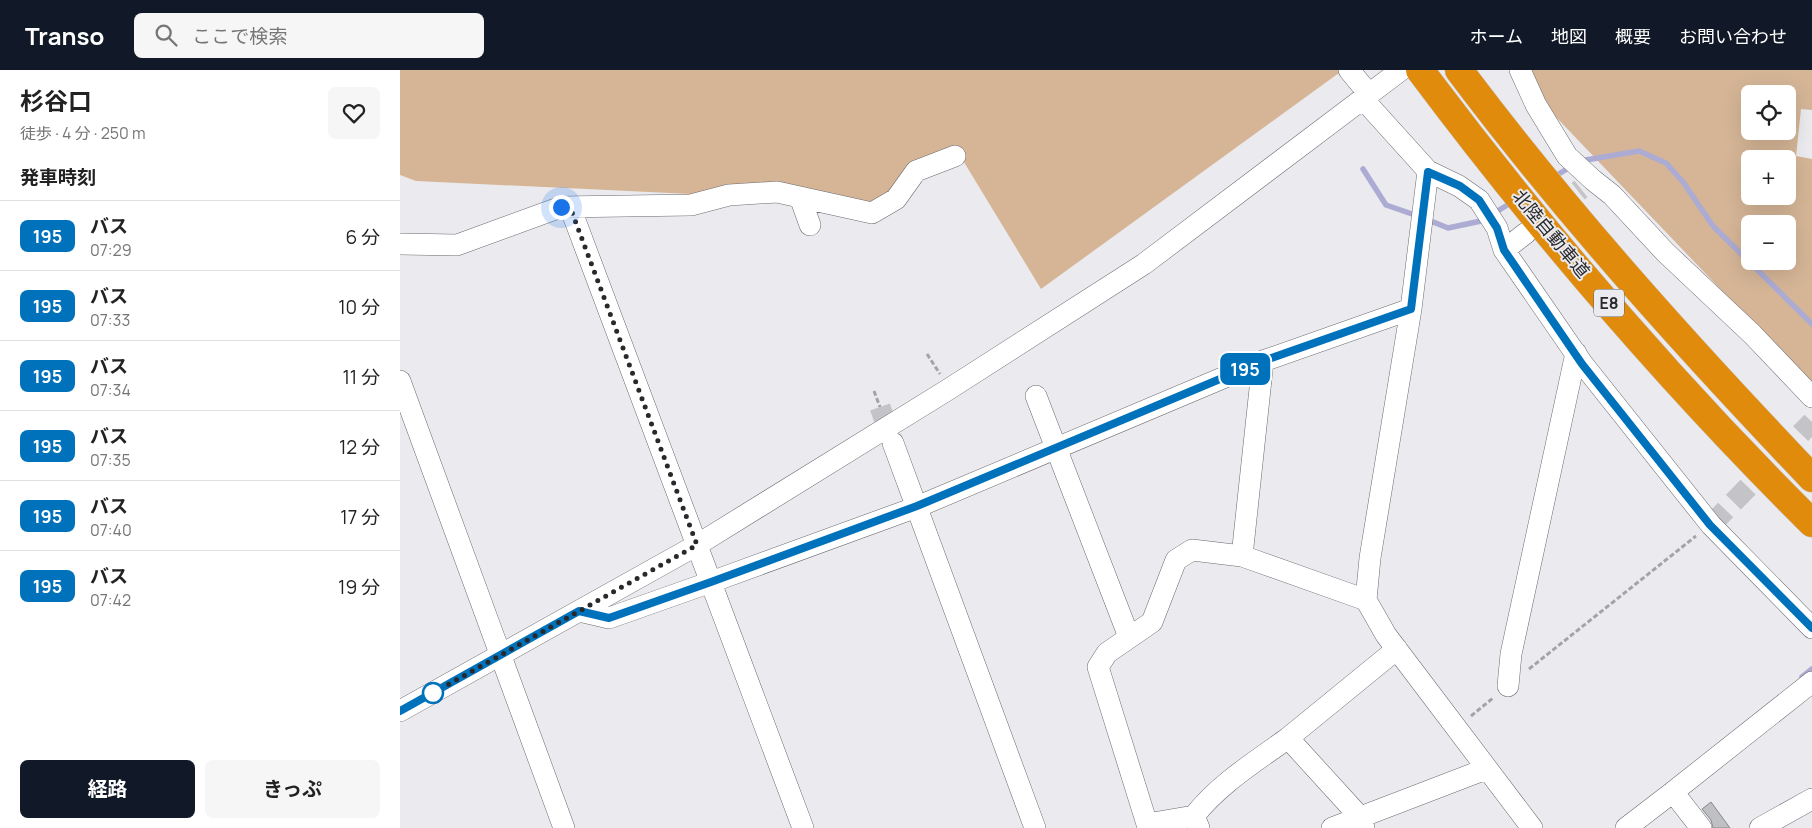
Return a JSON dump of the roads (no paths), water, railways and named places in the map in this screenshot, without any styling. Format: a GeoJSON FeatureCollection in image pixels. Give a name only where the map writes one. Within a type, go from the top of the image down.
{"type":"FeatureCollection","features":[{"type":"Feature","properties":{"kind":"highway","name":"北陸自動車道"},"geometry":{"type":"LineString","coordinates":[[1420,70],[1527,206],[1615,310],[1707,414],[1812,524]]}},
{"type":"Feature","properties":{"kind":"highway","name":"北陸自動車道"},"geometry":{"type":"LineString","coordinates":[[1459,70],[1551,187],[1636,286],[1732,394],[1812,478]]}},
{"type":"Feature","properties":{"kind":"street"},"geometry":{"type":"LineString","coordinates":[[1348,70],[1428,172],[1460,186],[1479,200],[1497,228],[1504,250],[1576,353],[1710,525],[1812,628]]}},
{"type":"Feature","properties":{"kind":"street"},"geometry":{"type":"LineString","coordinates":[[400,711],[697,545],[950,389],[1144,264],[1401,70]]}},
{"type":"Feature","properties":{"kind":"street"},"geometry":{"type":"LineString","coordinates":[[1520,70],[1536,105],[1587,185],[1612,195],[1665,252],[1752,334],[1812,396]]}},
{"type":"Feature","properties":{"kind":"street"},"geometry":{"type":"LineString","coordinates":[[400,244],[456,245],[561,207],[691,205],[729,195],[777,192],[872,213],[896,199],[916,171],[955,156]]}},
{"type":"Feature","properties":{"kind":"street"},"geometry":{"type":"LineString","coordinates":[[1428,172],[1411,309],[1370,558],[1366,600],[1397,649],[1532,828]]}},
{"type":"Feature","properties":{"kind":"street"},"geometry":{"type":"LineString","coordinates":[[800,197],[810,225]]}},
{"type":"Feature","properties":{"kind":"street"},"geometry":{"type":"LineString","coordinates":[[570,207],[803,828]]}},
{"type":"Feature","properties":{"kind":"street"},"geometry":{"type":"LineString","coordinates":[[1504,250],[1526,233]]}},
{"type":"Feature","properties":{"kind":"street"},"geometry":{"type":"LineString","coordinates":[[579,611],[609,618],[711,582],[917,506],[1263,361],[1411,309]]}},
{"type":"Feature","properties":{"kind":"street"},"geometry":{"type":"LineString","coordinates":[[1508,686],[1511,654],[1576,353]]}},
{"type":"Feature","properties":{"kind":"street"},"geometry":{"type":"LineString","coordinates":[[1242,556],[1263,361]]}},
{"type":"Feature","properties":{"kind":"street"},"geometry":{"type":"LineString","coordinates":[[400,381],[564,828]]}},
{"type":"Feature","properties":{"kind":"street"},"geometry":{"type":"LineString","coordinates":[[1036,396],[1129,637]]}},
{"type":"Feature","properties":{"kind":"street"},"geometry":{"type":"LineString","coordinates":[[893,443],[1035,828]]}},
{"type":"Feature","properties":{"kind":"street"},"geometry":{"type":"LineString","coordinates":[[1366,600],[1242,556],[1192,550],[1176,560],[1152,622],[1107,653],[1098,667],[1147,824],[1196,822],[1203,804],[1234,777],[1288,738],[1397,649]]}},
{"type":"Feature","properties":{"kind":"street"},"geometry":{"type":"LineString","coordinates":[[1626,828],[1812,682]]}},
{"type":"Feature","properties":{"kind":"street"},"geometry":{"type":"LineString","coordinates":[[1288,738],[1362,823]]}},
{"type":"Feature","properties":{"kind":"street"},"geometry":{"type":"LineString","coordinates":[[1332,828],[1362,823],[1486,769]]}},
{"type":"Feature","properties":{"kind":"street"},"geometry":{"type":"LineString","coordinates":[[1673,792],[1701,828]]}},
{"type":"Feature","properties":{"kind":"street"},"geometry":{"type":"LineString","coordinates":[[1760,828],[1784,822],[1812,799]]}},
{"type":"Feature","properties":{"kind":"waterway"},"geometry":{"type":"LineString","coordinates":[[1580,161],[1639,151],[1666,163],[1683,182],[1713,226],[1812,324]]}},
{"type":"Feature","properties":{"kind":"waterway"},"geometry":{"type":"LineString","coordinates":[[1552,178],[1572,166]]}},
{"type":"Feature","properties":{"kind":"waterway"},"geometry":{"type":"LineString","coordinates":[[1363,169],[1386,205],[1418,216]]}},
{"type":"Feature","properties":{"kind":"waterway"},"geometry":{"type":"LineString","coordinates":[[1426,219],[1448,228],[1481,221],[1514,201]]}},
{"type":"Feature","properties":{"kind":"waterway"},"geometry":{"type":"LineString","coordinates":[[1802,677],[1812,669]]}},
{"type":"Feature","properties":{"kind":"tunnel"},"geometry":{"type":"LineString","coordinates":[[1528,231],[1581,189]]}},
{"type":"Feature","properties":{"kind":"tunnel"},"geometry":{"type":"LineString","coordinates":[[880,407],[893,443]]}},
{"type":"Feature","properties":{"kind":"tunnel"},"geometry":{"type":"LineString","coordinates":[[1711,525],[1812,422]]}}]}
